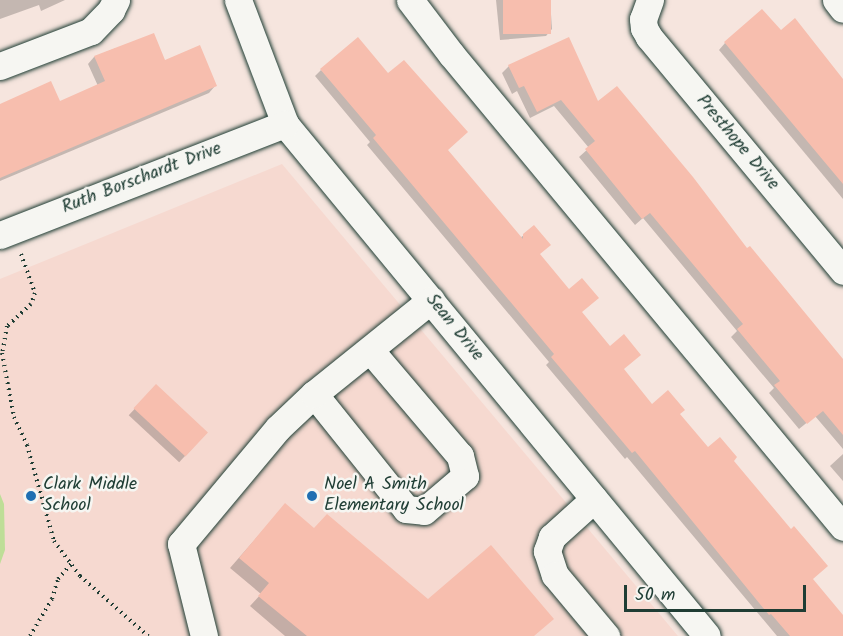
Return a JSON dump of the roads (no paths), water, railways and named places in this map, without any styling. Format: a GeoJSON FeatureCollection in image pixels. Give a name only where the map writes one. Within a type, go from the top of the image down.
{"type":"FeatureCollection","features":[{"type":"Feature","properties":{"kind":"street"},"geometry":{"type":"LineString","coordinates":[[0,66],[91,31],[111,10],[116,0]]}},
{"type":"Feature","properties":{"kind":"street","name":"Sean Drive"},"geometry":{"type":"LineString","coordinates":[[238,0],[285,124],[707,636]]}},
{"type":"Feature","properties":{"kind":"street"},"geometry":{"type":"LineString","coordinates":[[410,0],[459,63],[843,527]]}},
{"type":"Feature","properties":{"kind":"street"},"geometry":{"type":"LineString","coordinates":[[836,0],[843,9]]}},
{"type":"Feature","properties":{"kind":"street","name":"Presthope Drive"},"geometry":{"type":"LineString","coordinates":[[648,5],[644,28],[649,37],[843,271]]}},
{"type":"Feature","properties":{"kind":"street","name":"Ruth Borschardt Drive"},"geometry":{"type":"LineString","coordinates":[[0,235],[285,124]]}},
{"type":"Feature","properties":{"kind":"street"},"geometry":{"type":"LineString","coordinates":[[204,636],[181,544],[278,428],[314,394],[431,300]]}},
{"type":"Feature","properties":{"kind":"street"},"geometry":{"type":"LineString","coordinates":[[314,394],[406,509],[424,511],[465,476],[460,456],[370,350]]}},
{"type":"Feature","properties":{"kind":"street"},"geometry":{"type":"LineString","coordinates":[[594,499],[552,537],[547,551],[555,576],[606,636]]}},
{"type":"Feature","properties":{"kind":"place","name":"Clark Middle School"},"geometry":{"type":"Point","coordinates":[31,496]}},
{"type":"Feature","properties":{"kind":"place","name":"Noel A Smith Elementary School"},"geometry":{"type":"Point","coordinates":[312,496]}}]}
